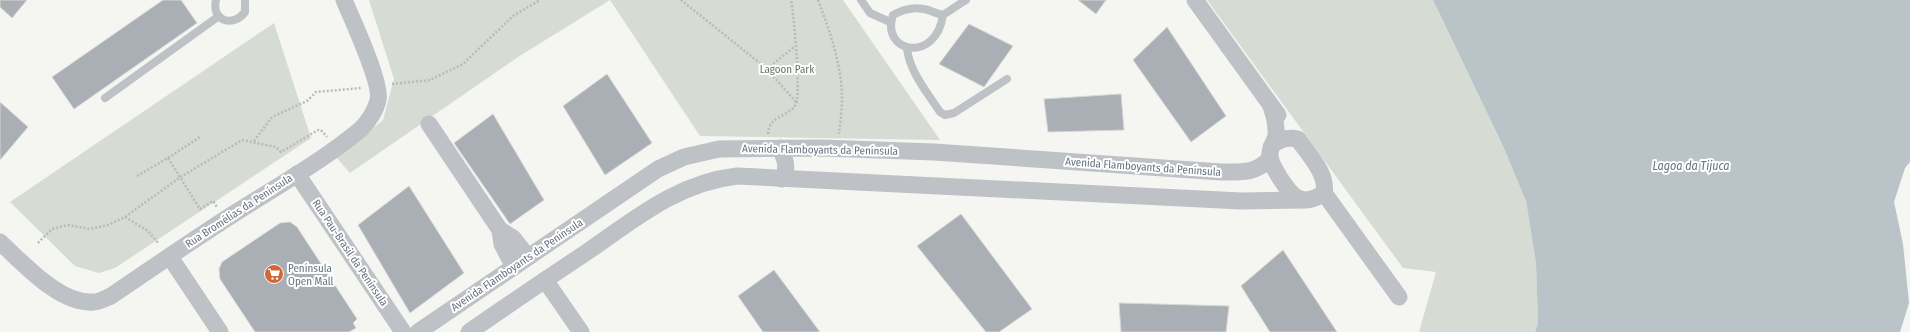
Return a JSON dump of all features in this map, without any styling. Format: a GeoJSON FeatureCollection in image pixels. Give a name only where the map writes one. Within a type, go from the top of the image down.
{"type":"FeatureCollection","features":[{"type":"Feature","properties":{"kind":"street","name":"Rua Bromélias da Península"},"geometry":{"type":"LineString","coordinates":[[0,242],[45,283],[59,293],[76,299],[94,302],[111,296],[226,219],[297,174],[334,148],[362,128],[371,117],[378,100],[377,86],[344,0]]}},
{"type":"Feature","properties":{"kind":"street"},"geometry":{"type":"LineString","coordinates":[[1195,0],[1271,106],[1298,139],[1320,172],[1324,184],[1324,193],[1399,297]]}},
{"type":"Feature","properties":{"kind":"street"},"geometry":{"type":"LineString","coordinates":[[1271,106],[1276,134],[1270,152],[1272,164],[1288,191],[1293,196],[1303,200]]}},
{"type":"Feature","properties":{"kind":"street"},"geometry":{"type":"LineString","coordinates":[[429,124],[500,230],[512,238],[528,257]]}},
{"type":"Feature","properties":{"kind":"street","name":"Avenida Flamboyants da Península"},"geometry":{"type":"LineString","coordinates":[[418,332],[658,169],[684,157],[719,149],[774,148],[934,152],[1220,172],[1253,170],[1264,164],[1276,142],[1282,139],[1298,139]]}},
{"type":"Feature","properties":{"kind":"street"},"geometry":{"type":"LineString","coordinates":[[774,148],[785,159],[786,166],[782,179]]}},
{"type":"Feature","properties":{"kind":"street","name":"Rua Pau-Brasil da Península"},"geometry":{"type":"LineString","coordinates":[[297,174],[403,332]]}},
{"type":"Feature","properties":{"kind":"street"},"geometry":{"type":"LineString","coordinates":[[469,332],[654,206],[688,187],[718,178],[737,176],[1241,201],[1303,200],[1317,198],[1324,193]]}},
{"type":"Feature","properties":{"kind":"street"},"geometry":{"type":"LineString","coordinates":[[500,230],[502,244],[514,267]]}},
{"type":"Feature","properties":{"kind":"street"},"geometry":{"type":"LineString","coordinates":[[170,257],[220,332]]}},
{"type":"Feature","properties":{"kind":"street"},"geometry":{"type":"LineString","coordinates":[[545,280],[581,332]]}},
{"type":"Feature","properties":{"kind":"lane"},"geometry":{"type":"LineString","coordinates":[[216,0],[215,11],[224,20],[236,20],[245,12],[245,0]]}},
{"type":"Feature","properties":{"kind":"lane"},"geometry":{"type":"LineString","coordinates":[[861,0],[870,13],[890,22]]}},
{"type":"Feature","properties":{"kind":"lane"},"geometry":{"type":"LineString","coordinates":[[943,15],[966,0]]}},
{"type":"Feature","properties":{"kind":"lane"},"geometry":{"type":"LineString","coordinates":[[914,8],[925,9],[943,15],[942,25],[934,38],[915,48],[907,48],[899,44],[892,31],[890,22],[893,15],[901,11],[914,8]]}},
{"type":"Feature","properties":{"kind":"lane"},"geometry":{"type":"LineString","coordinates":[[105,98],[219,16]]}},
{"type":"Feature","properties":{"kind":"lane"},"geometry":{"type":"LineString","coordinates":[[907,48],[908,60],[940,112],[945,115],[954,113],[1007,79]]}},
{"type":"Feature","properties":{"kind":"path"},"geometry":{"type":"LineString","coordinates":[[254,141],[272,117],[307,101],[316,92],[430,80],[463,64],[513,16],[540,0]]}},
{"type":"Feature","properties":{"kind":"path"},"geometry":{"type":"LineString","coordinates":[[681,0],[767,69],[797,103]]}},
{"type":"Feature","properties":{"kind":"path"},"geometry":{"type":"LineString","coordinates":[[774,148],[768,130],[771,124],[777,118],[792,109],[797,103],[799,84],[791,0]]}},
{"type":"Feature","properties":{"kind":"path"},"geometry":{"type":"LineString","coordinates":[[818,0],[829,28],[839,65],[842,101],[838,149]]}},
{"type":"Feature","properties":{"kind":"path"},"geometry":{"type":"LineString","coordinates":[[767,69],[795,47]]}},
{"type":"Feature","properties":{"kind":"path"},"geometry":{"type":"LineString","coordinates":[[38,243],[52,229],[68,225],[90,229],[108,225],[125,217],[178,178],[242,140],[254,141],[276,147],[281,152],[314,131],[321,130],[334,148]]}},
{"type":"Feature","properties":{"kind":"path"},"geometry":{"type":"LineString","coordinates":[[137,176],[200,137]]}},
{"type":"Feature","properties":{"kind":"path"},"geometry":{"type":"LineString","coordinates":[[168,158],[178,178],[200,209],[213,201],[226,219]]}},
{"type":"Feature","properties":{"kind":"path"},"geometry":{"type":"LineString","coordinates":[[125,217],[148,231],[170,257]]}},
{"type":"Feature","properties":{"kind":"green space"},"geometry":{"type":"Polygon","coordinates":[[[369,0],[610,0],[518,57],[350,173],[336,157],[383,120],[394,79],[369,0]]]}},
{"type":"Feature","properties":{"kind":"green space","name":"Lagoon Park"},"geometry":{"type":"Polygon","coordinates":[[[610,0],[843,0],[940,140],[700,136],[610,0]]]}},
{"type":"Feature","properties":{"kind":"green space"},"geometry":{"type":"Polygon","coordinates":[[[1207,0],[1433,0],[1503,146],[1526,201],[1536,263],[1538,323],[1535,332],[1419,332],[1436,272],[1403,268],[1207,0]]]}},
{"type":"Feature","properties":{"kind":"green space"},"geometry":{"type":"Polygon","coordinates":[[[274,23],[311,138],[115,268],[99,273],[75,266],[10,202],[274,23]]]}},
{"type":"Feature","properties":{"kind":"water","name":"Lagoa da Tijuca"},"geometry":{"type":"Polygon","coordinates":[[[1433,0],[1910,0],[1910,162],[1905,168],[1894,202],[1903,244],[1909,303],[1900,332],[1535,332],[1538,323],[1536,263],[1526,201],[1503,146],[1433,0]]]}},
{"type":"Feature","properties":{"kind":"building"},"geometry":{"type":"Polygon","coordinates":[[[0,0],[27,0],[12,18],[0,7],[0,0]]]}},
{"type":"Feature","properties":{"kind":"building"},"geometry":{"type":"Polygon","coordinates":[[[163,0],[181,0],[197,23],[74,109],[52,77],[163,0]]]}},
{"type":"Feature","properties":{"kind":"building"},"geometry":{"type":"Polygon","coordinates":[[[1078,0],[1106,0],[1096,14],[1078,0]]]}},
{"type":"Feature","properties":{"kind":"building"},"geometry":{"type":"Polygon","coordinates":[[[969,24],[1013,46],[984,87],[939,64],[969,24]]]}},
{"type":"Feature","properties":{"kind":"building"},"geometry":{"type":"Polygon","coordinates":[[[1167,27],[1226,116],[1191,142],[1133,60],[1167,27]]]}},
{"type":"Feature","properties":{"kind":"building"},"geometry":{"type":"Polygon","coordinates":[[[607,74],[652,143],[605,175],[563,106],[607,74]]]}},
{"type":"Feature","properties":{"kind":"building"},"geometry":{"type":"Polygon","coordinates":[[[1121,94],[1124,130],[1048,132],[1044,99],[1121,94]]]}},
{"type":"Feature","properties":{"kind":"building"},"geometry":{"type":"Polygon","coordinates":[[[0,102],[28,127],[0,160],[0,102]]]}},
{"type":"Feature","properties":{"kind":"building"},"geometry":{"type":"Polygon","coordinates":[[[493,114],[544,200],[510,224],[454,143],[493,114]]]}},
{"type":"Feature","properties":{"kind":"building"},"geometry":{"type":"Polygon","coordinates":[[[409,186],[464,273],[410,313],[358,225],[409,186]]]}},
{"type":"Feature","properties":{"kind":"building"},"geometry":{"type":"Polygon","coordinates":[[[961,214],[1032,309],[999,332],[986,332],[917,246],[961,214]]]}},
{"type":"Feature","properties":{"kind":"building","name":"Península Open Mall"},"geometry":{"type":"Polygon","coordinates":[[[290,222],[297,227],[357,319],[353,323],[356,328],[349,332],[255,332],[220,279],[219,269],[222,262],[280,223],[290,222]]]}},
{"type":"Feature","properties":{"kind":"building"},"geometry":{"type":"Polygon","coordinates":[[[1283,250],[1337,332],[1270,332],[1241,286],[1283,250]]]}},
{"type":"Feature","properties":{"kind":"building"},"geometry":{"type":"Polygon","coordinates":[[[774,270],[820,332],[763,332],[738,296],[774,270]]]}},
{"type":"Feature","properties":{"kind":"building"},"geometry":{"type":"Polygon","coordinates":[[[1119,303],[1229,306],[1226,332],[1121,332],[1119,303]]]}},
{"type":"Feature","properties":{"kind":"place","name":"Península Open Mall"},"geometry":{"type":"Point","coordinates":[274,274]}}]}
